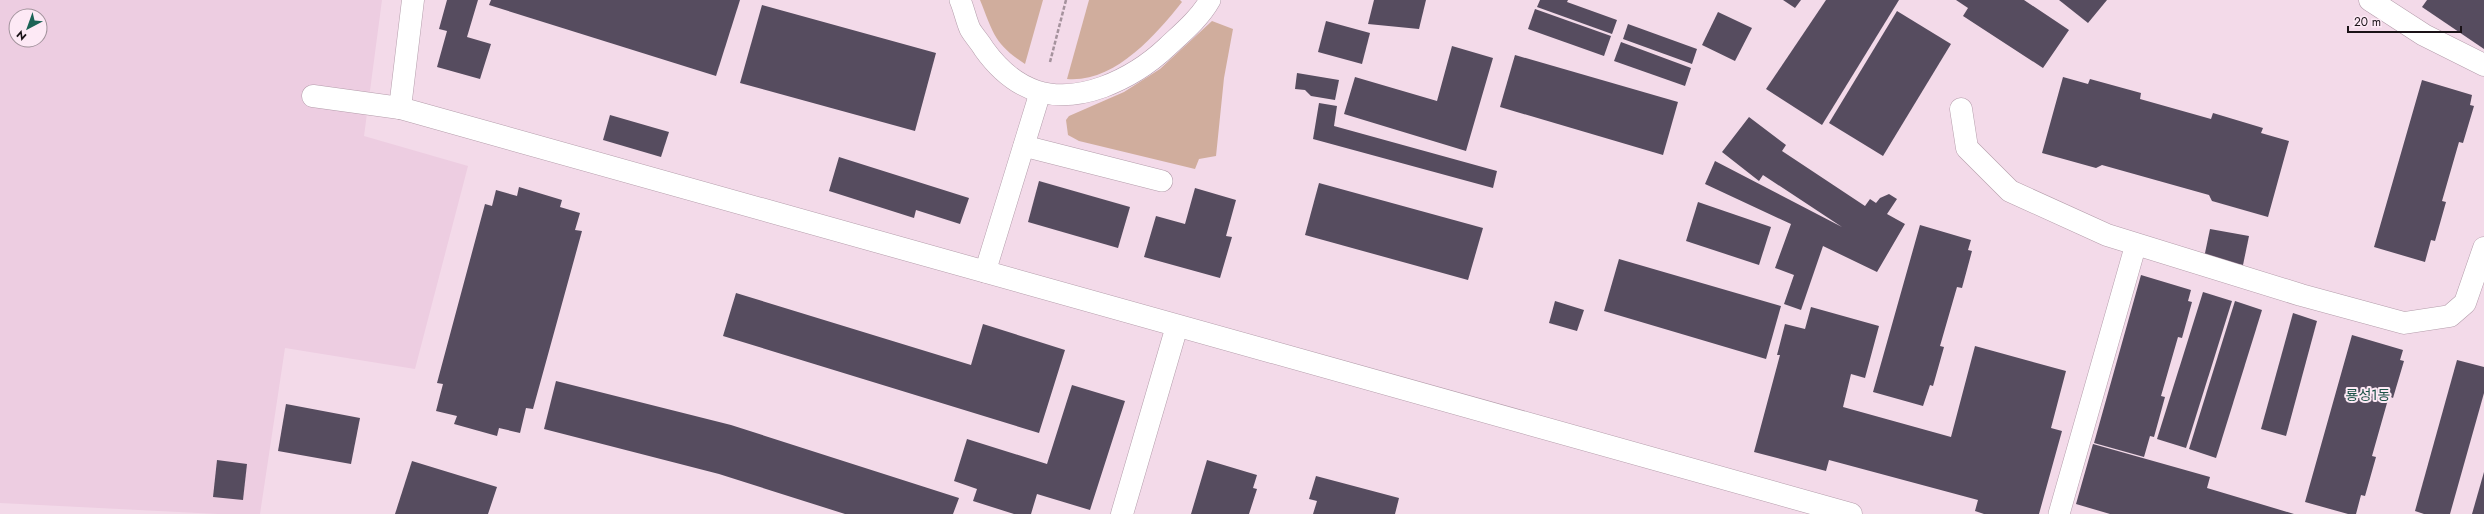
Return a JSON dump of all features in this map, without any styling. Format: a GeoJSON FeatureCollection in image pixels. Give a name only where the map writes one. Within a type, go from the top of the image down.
{"type":"FeatureCollection","features":[{"type":"Feature","properties":{"kind":"main road"},"geometry":{"type":"LineString","coordinates":[[400,108],[413,0]]}},
{"type":"Feature","properties":{"kind":"main road"},"geometry":{"type":"LineString","coordinates":[[2370,0],[2424,35],[2484,65]]}},
{"type":"Feature","properties":{"kind":"main road"},"geometry":{"type":"LineString","coordinates":[[313,96],[400,108],[1851,514]]}},
{"type":"Feature","properties":{"kind":"main road"},"geometry":{"type":"LineString","coordinates":[[1961,109],[1968,148],[2010,191],[2107,235],[2404,323],[2450,316],[2465,303],[2484,248]]}},
{"type":"Feature","properties":{"kind":"main road"},"geometry":{"type":"LineString","coordinates":[[1122,514],[1177,326]]}},
{"type":"Feature","properties":{"kind":"lane"},"geometry":{"type":"LineString","coordinates":[[960,0],[970,29],[997,66],[1018,84],[1040,93],[1062,96],[1084,94],[1122,80],[1156,58],[1188,28],[1207,1]]}},
{"type":"Feature","properties":{"kind":"lane"},"geometry":{"type":"LineString","coordinates":[[985,272],[1040,93]]}},
{"type":"Feature","properties":{"kind":"lane"},"geometry":{"type":"LineString","coordinates":[[1024,146],[1162,181]]}},
{"type":"Feature","properties":{"kind":"lane"},"geometry":{"type":"LineString","coordinates":[[2058,514],[2136,244]]}},
{"type":"Feature","properties":{"kind":"path"},"geometry":{"type":"LineString","coordinates":[[1048,68],[1066,0]]}},
{"type":"Feature","properties":{"kind":"shaded area"},"geometry":{"type":"Polygon","coordinates":[[[0,0],[382,0],[364,136],[468,166],[415,369],[285,348],[260,514],[218,514],[0,503],[0,0]]]}},
{"type":"Feature","properties":{"kind":"shaded area"},"geometry":{"type":"Polygon","coordinates":[[[980,0],[1043,0],[1025,64],[1007,50],[996,36],[980,0]]]}},
{"type":"Feature","properties":{"kind":"shaded area"},"geometry":{"type":"Polygon","coordinates":[[[1089,0],[1180,0],[1182,2],[1159,29],[1132,55],[1101,73],[1084,78],[1067,79],[1089,0]]]}},
{"type":"Feature","properties":{"kind":"shaded area"},"geometry":{"type":"Polygon","coordinates":[[[1212,21],[1233,29],[1224,78],[1216,156],[1199,159],[1195,169],[1079,141],[1068,135],[1066,120],[1069,116],[1124,92],[1160,69],[1212,21]]]}},
{"type":"Feature","properties":{"kind":"building"},"geometry":{"type":"Polygon","coordinates":[[[447,0],[478,0],[467,37],[491,44],[480,79],[437,67],[447,31],[439,29],[447,0]]]}},
{"type":"Feature","properties":{"kind":"building"},"geometry":{"type":"Polygon","coordinates":[[[491,0],[740,0],[716,76],[489,5],[491,0]]]}},
{"type":"Feature","properties":{"kind":"building"},"geometry":{"type":"Polygon","coordinates":[[[1374,0],[1426,0],[1419,29],[1368,24],[1374,0]]]}},
{"type":"Feature","properties":{"kind":"building"},"geometry":{"type":"Polygon","coordinates":[[[1540,0],[1568,0],[1567,2],[1617,20],[1612,34],[1537,7],[1540,0]]]}},
{"type":"Feature","properties":{"kind":"building"},"geometry":{"type":"Polygon","coordinates":[[[1783,0],[1801,0],[1795,8],[1783,0]]]}},
{"type":"Feature","properties":{"kind":"building"},"geometry":{"type":"Polygon","coordinates":[[[1826,0],[1899,0],[1822,125],[1766,89],[1826,0]]]}},
{"type":"Feature","properties":{"kind":"building"},"geometry":{"type":"Polygon","coordinates":[[[1956,0],[2024,0],[2069,30],[2043,68],[1963,16],[1968,8],[1956,0]]]}},
{"type":"Feature","properties":{"kind":"building"},"geometry":{"type":"Polygon","coordinates":[[[2059,0],[2107,0],[2088,23],[2059,0]]]}},
{"type":"Feature","properties":{"kind":"building"},"geometry":{"type":"Polygon","coordinates":[[[2427,0],[2484,0],[2484,49],[2422,7],[2427,0]]]}},
{"type":"Feature","properties":{"kind":"building"},"geometry":{"type":"Polygon","coordinates":[[[762,5],[936,53],[915,131],[740,83],[762,5]]]}},
{"type":"Feature","properties":{"kind":"building"},"geometry":{"type":"Polygon","coordinates":[[[1535,9],[1611,36],[1604,56],[1528,29],[1535,9]]]}},
{"type":"Feature","properties":{"kind":"building"},"geometry":{"type":"Polygon","coordinates":[[[1897,11],[1951,44],[1883,156],[1829,123],[1897,11]]]}},
{"type":"Feature","properties":{"kind":"building"},"geometry":{"type":"Polygon","coordinates":[[[1718,12],[1752,28],[1735,61],[1702,45],[1718,12]]]}},
{"type":"Feature","properties":{"kind":"building"},"geometry":{"type":"Polygon","coordinates":[[[1326,21],[1370,33],[1362,64],[1318,52],[1326,21]]]}},
{"type":"Feature","properties":{"kind":"building"},"geometry":{"type":"Polygon","coordinates":[[[1628,24],[1697,49],[1692,64],[1623,39],[1628,24]]]}},
{"type":"Feature","properties":{"kind":"building"},"geometry":{"type":"Polygon","coordinates":[[[1621,42],[1691,68],[1685,86],[1614,61],[1621,42]]]}},
{"type":"Feature","properties":{"kind":"building"},"geometry":{"type":"Polygon","coordinates":[[[1452,46],[1493,58],[1466,151],[1344,114],[1355,77],[1437,101],[1452,46]]]}},
{"type":"Feature","properties":{"kind":"building"},"geometry":{"type":"Polygon","coordinates":[[[1515,55],[1678,102],[1663,155],[1500,107],[1515,55]]]}},
{"type":"Feature","properties":{"kind":"building"},"geometry":{"type":"Polygon","coordinates":[[[1297,73],[1339,80],[1335,100],[1311,96],[1305,90],[1295,89],[1297,73]]]}},
{"type":"Feature","properties":{"kind":"building"},"geometry":{"type":"Polygon","coordinates":[[[2063,77],[2088,84],[2090,79],[2141,93],[2140,99],[2211,119],[2213,113],[2263,128],[2261,133],[2289,141],[2268,217],[2212,201],[2209,195],[2102,165],[2096,168],[2042,153],[2063,77]]]}},
{"type":"Feature","properties":{"kind":"building"},"geometry":{"type":"Polygon","coordinates":[[[2422,80],[2472,95],[2470,105],[2474,106],[2463,143],[2459,142],[2442,201],[2446,202],[2435,241],[2431,240],[2425,262],[2374,247],[2422,80]]]}},
{"type":"Feature","properties":{"kind":"building"},"geometry":{"type":"Polygon","coordinates":[[[1319,103],[1337,106],[1334,126],[1497,171],[1493,188],[1313,139],[1319,103]]]}},
{"type":"Feature","properties":{"kind":"building"},"geometry":{"type":"Polygon","coordinates":[[[610,115],[669,132],[661,157],[603,140],[610,115]]]}},
{"type":"Feature","properties":{"kind":"building"},"geometry":{"type":"Polygon","coordinates":[[[1749,117],[1786,145],[1782,151],[1865,206],[1870,199],[1876,203],[1880,198],[1889,194],[1897,199],[1887,214],[1905,224],[1877,272],[1823,246],[1801,310],[1784,304],[1794,275],[1775,268],[1791,224],[1705,184],[1715,161],[1842,227],[1763,175],[1759,181],[1722,152],[1749,117]]]}},
{"type":"Feature","properties":{"kind":"building"},"geometry":{"type":"Polygon","coordinates":[[[839,157],[969,198],[960,224],[916,210],[914,218],[829,191],[839,157]]]}},
{"type":"Feature","properties":{"kind":"building"},"geometry":{"type":"Polygon","coordinates":[[[1039,181],[1130,207],[1118,248],[1028,222],[1039,181]]]}},
{"type":"Feature","properties":{"kind":"building"},"geometry":{"type":"Polygon","coordinates":[[[1319,183],[1483,228],[1468,280],[1305,235],[1319,183]]]}},
{"type":"Feature","properties":{"kind":"building"},"geometry":{"type":"Polygon","coordinates":[[[519,187],[562,200],[560,207],[580,213],[575,230],[582,231],[533,409],[526,408],[520,433],[499,428],[497,436],[454,424],[457,416],[436,411],[443,384],[437,383],[485,204],[492,206],[496,190],[517,196],[519,187]]]}},
{"type":"Feature","properties":{"kind":"building"},"geometry":{"type":"Polygon","coordinates":[[[1195,188],[1236,200],[1226,236],[1232,237],[1220,278],[1144,257],[1156,216],[1185,224],[1195,188]]]}},
{"type":"Feature","properties":{"kind":"building"},"geometry":{"type":"Polygon","coordinates":[[[1698,202],[1771,227],[1759,265],[1686,241],[1698,202]]]}},
{"type":"Feature","properties":{"kind":"building"},"geometry":{"type":"Polygon","coordinates":[[[1920,225],[1971,240],[1968,250],[1972,251],[1962,288],[1957,287],[1940,346],[1944,347],[1933,386],[1930,385],[1923,406],[1873,392],[1920,225]]]}},
{"type":"Feature","properties":{"kind":"building"},"geometry":{"type":"Polygon","coordinates":[[[2210,229],[2249,236],[2243,265],[2204,258],[2210,229]]]}},
{"type":"Feature","properties":{"kind":"building"},"geometry":{"type":"Polygon","coordinates":[[[1619,259],[1781,306],[1766,359],[1604,311],[1619,259]]]}},
{"type":"Feature","properties":{"kind":"building"},"geometry":{"type":"Polygon","coordinates":[[[2141,275],[2191,290],[2188,301],[2192,302],[2182,338],[2178,337],[2161,396],[2165,397],[2154,437],[2150,436],[2144,457],[2094,443],[2141,275]]]}},
{"type":"Feature","properties":{"kind":"building"},"geometry":{"type":"Polygon","coordinates":[[[2203,292],[2232,301],[2186,448],[2157,439],[2203,292]]]}},
{"type":"Feature","properties":{"kind":"building"},"geometry":{"type":"Polygon","coordinates":[[[736,293],[971,365],[983,324],[1065,350],[1039,433],[723,336],[736,293]]]}},
{"type":"Feature","properties":{"kind":"building"},"geometry":{"type":"Polygon","coordinates":[[[1555,301],[1584,310],[1577,331],[1549,323],[1555,301]]]}},
{"type":"Feature","properties":{"kind":"building"},"geometry":{"type":"Polygon","coordinates":[[[2235,301],[2262,310],[2216,458],[2189,449],[2235,301]]]}},
{"type":"Feature","properties":{"kind":"building"},"geometry":{"type":"Polygon","coordinates":[[[1811,307],[1879,326],[1865,378],[1851,374],[1843,407],[1951,437],[1975,346],[2066,371],[2051,428],[2062,431],[2039,514],[1984,514],[1975,511],[1978,500],[1829,460],[1826,471],[1754,452],[1780,355],[1777,355],[1785,324],[1805,329],[1811,307]]]}},
{"type":"Feature","properties":{"kind":"building"},"geometry":{"type":"Polygon","coordinates":[[[2293,313],[2317,321],[2286,436],[2261,429],[2293,313]]]}},
{"type":"Feature","properties":{"kind":"building"},"geometry":{"type":"Polygon","coordinates":[[[2352,335],[2403,350],[2400,360],[2404,361],[2393,398],[2389,396],[2372,456],[2376,457],[2365,496],[2361,495],[2356,514],[2348,514],[2305,502],[2352,335]]]}},
{"type":"Feature","properties":{"kind":"building"},"geometry":{"type":"Polygon","coordinates":[[[2457,360],[2484,367],[2484,393],[2450,514],[2424,514],[2415,511],[2457,360]]]}},
{"type":"Feature","properties":{"kind":"building"},"geometry":{"type":"Polygon","coordinates":[[[556,381],[731,425],[959,498],[953,514],[845,514],[719,474],[544,429],[556,381]]]}},
{"type":"Feature","properties":{"kind":"building"},"geometry":{"type":"Polygon","coordinates":[[[1072,385],[1125,401],[1090,510],[1037,494],[1031,514],[1014,514],[973,501],[977,489],[954,481],[967,439],[1047,464],[1072,385]]]}},
{"type":"Feature","properties":{"kind":"building"},"geometry":{"type":"Polygon","coordinates":[[[286,404],[360,418],[351,464],[278,451],[286,404]]]}},
{"type":"Feature","properties":{"kind":"building"},"geometry":{"type":"Polygon","coordinates":[[[2093,444],[2210,477],[2207,488],[2294,514],[2110,514],[2076,504],[2093,444]]]}},
{"type":"Feature","properties":{"kind":"building"},"geometry":{"type":"Polygon","coordinates":[[[217,460],[247,464],[243,500],[213,497],[217,460]]]}},
{"type":"Feature","properties":{"kind":"building"},"geometry":{"type":"Polygon","coordinates":[[[1207,460],[1257,475],[1253,488],[1257,489],[1249,514],[1191,514],[1207,460]]]}},
{"type":"Feature","properties":{"kind":"building"},"geometry":{"type":"Polygon","coordinates":[[[412,461],[497,487],[488,514],[395,514],[412,461]]]}},
{"type":"Feature","properties":{"kind":"building"},"geometry":{"type":"Polygon","coordinates":[[[2484,472],[2484,514],[2472,514],[2484,472]]]}},
{"type":"Feature","properties":{"kind":"building"},"geometry":{"type":"Polygon","coordinates":[[[1316,476],[1399,498],[1395,514],[1313,514],[1317,501],[1309,499],[1316,476]]]}},
{"type":"Feature","properties":{"kind":"district","name":"룡성1동"},"geometry":{"type":"Point","coordinates":[2368,395]}}]}
